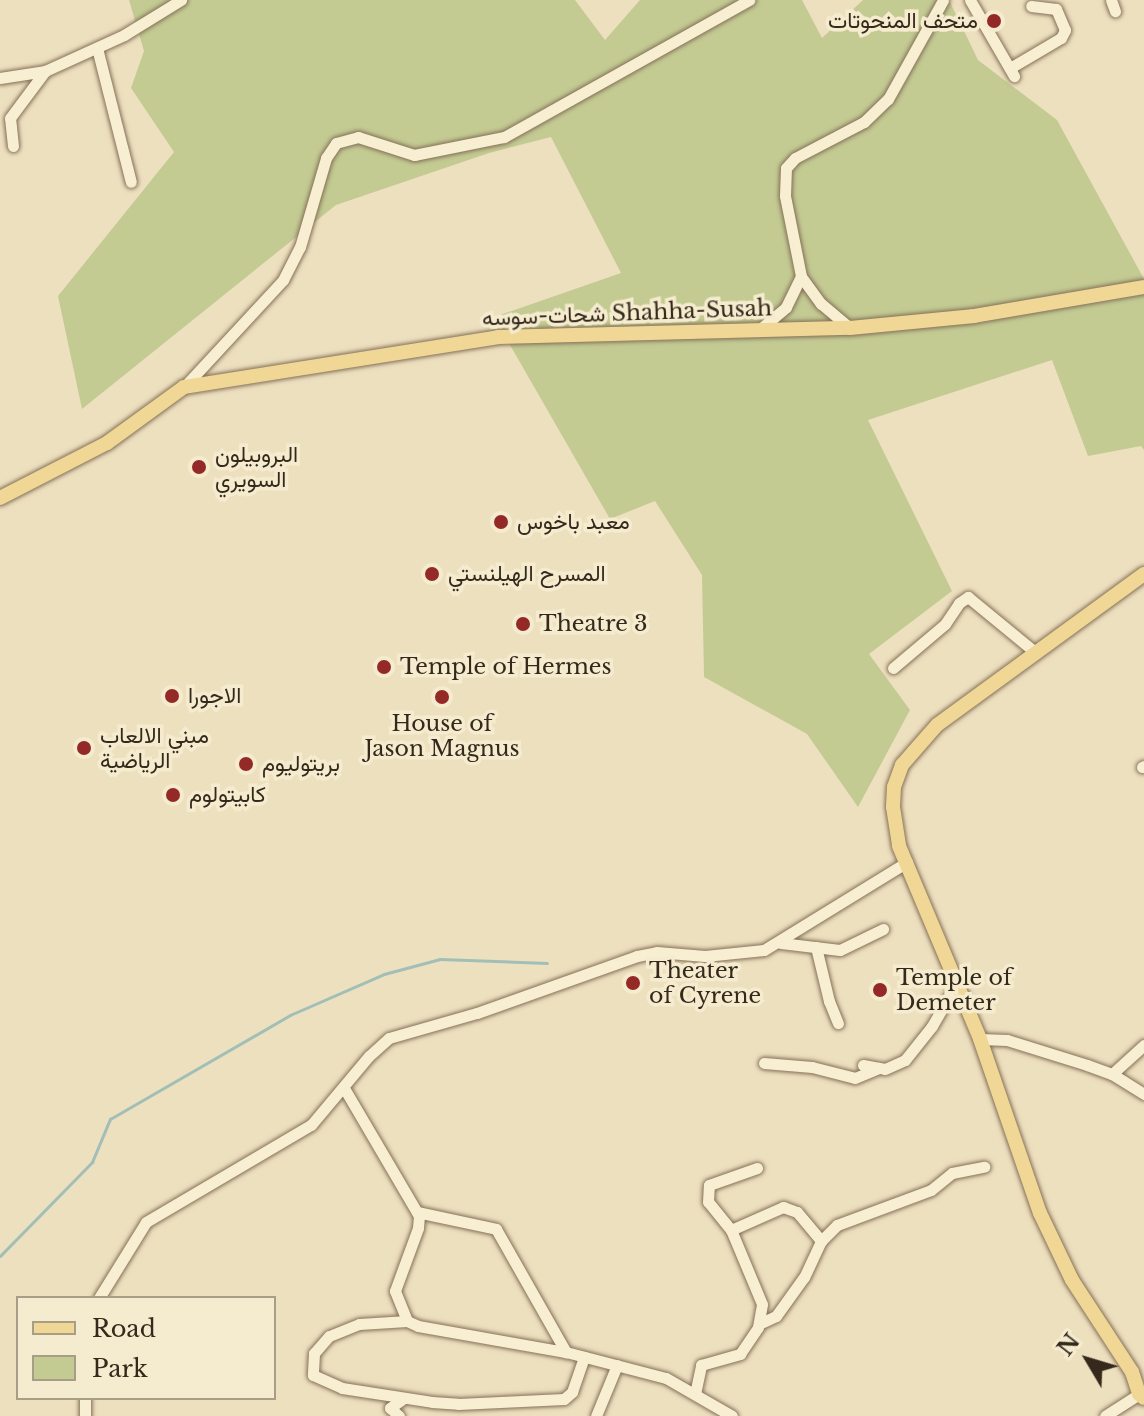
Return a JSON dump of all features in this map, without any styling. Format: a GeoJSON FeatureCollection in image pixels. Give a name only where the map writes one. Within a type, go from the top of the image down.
{"type":"FeatureCollection","features":[{"type":"Feature","properties":{"kind":"main road","name":"شحات-سوسه Shahha-Susah"},"geometry":{"type":"LineString","coordinates":[[0,498],[107,443],[184,387],[498,337],[850,328],[974,316],[1144,287]]}},
{"type":"Feature","properties":{"kind":"main road"},"geometry":{"type":"LineString","coordinates":[[1141,1396],[1132,1372],[1072,1280],[1050,1235],[958,981],[896,834],[893,807],[894,787],[902,765],[937,725],[1144,574]]}},
{"type":"Feature","properties":{"kind":"street"},"geometry":{"type":"LineString","coordinates":[[0,78],[45,71],[97,48],[181,0]]}},
{"type":"Feature","properties":{"kind":"street"},"geometry":{"type":"LineString","coordinates":[[184,387],[283,280],[300,247],[326,158],[336,143],[358,137],[414,155],[504,137],[749,0]]}},
{"type":"Feature","properties":{"kind":"street"},"geometry":{"type":"LineString","coordinates":[[850,328],[821,304],[801,276],[785,196],[786,168],[795,158],[864,122],[888,99],[943,0]]}},
{"type":"Feature","properties":{"kind":"street"},"geometry":{"type":"LineString","coordinates":[[959,0],[977,11]]}},
{"type":"Feature","properties":{"kind":"street"},"geometry":{"type":"LineString","coordinates":[[970,0],[1012,72],[1061,38],[1065,30],[1056,9],[1031,6]]}},
{"type":"Feature","properties":{"kind":"street"},"geometry":{"type":"LineString","coordinates":[[97,48],[131,182]]}},
{"type":"Feature","properties":{"kind":"street"},"geometry":{"type":"LineString","coordinates":[[13,146],[10,118],[45,71]]}},
{"type":"Feature","properties":{"kind":"street"},"geometry":{"type":"LineString","coordinates":[[759,330],[786,307],[801,276]]}},
{"type":"Feature","properties":{"kind":"street"},"geometry":{"type":"LineString","coordinates":[[893,668],[945,624],[959,603],[968,597],[1035,652]]}},
{"type":"Feature","properties":{"kind":"street"},"geometry":{"type":"LineString","coordinates":[[100,1296],[146,1222],[311,1125],[378,1046],[413,1028],[477,1013],[637,956],[657,952],[736,954],[764,950],[907,862]]}},
{"type":"Feature","properties":{"kind":"street"},"geometry":{"type":"LineString","coordinates":[[780,942],[840,950],[883,929]]}},
{"type":"Feature","properties":{"kind":"street"},"geometry":{"type":"LineString","coordinates":[[816,947],[829,1001],[838,1023]]}},
{"type":"Feature","properties":{"kind":"street"},"geometry":{"type":"LineString","coordinates":[[863,1065],[885,1069],[905,1060],[932,1026],[958,981]]}},
{"type":"Feature","properties":{"kind":"street"},"geometry":{"type":"LineString","coordinates":[[980,1039],[1007,1040],[1112,1074],[1144,1094]]}},
{"type":"Feature","properties":{"kind":"street"},"geometry":{"type":"LineString","coordinates":[[1112,1074],[1144,1045]]}},
{"type":"Feature","properties":{"kind":"street"},"geometry":{"type":"LineString","coordinates":[[764,1063],[812,1067],[855,1078],[879,1068]]}},
{"type":"Feature","properties":{"kind":"street"},"geometry":{"type":"LineString","coordinates":[[344,1088],[417,1212],[418,1228],[395,1291],[407,1321]]}},
{"type":"Feature","properties":{"kind":"street"},"geometry":{"type":"LineString","coordinates":[[759,1324],[776,1316],[804,1277],[821,1241],[837,1225],[931,1190],[952,1173],[984,1167]]}},
{"type":"Feature","properties":{"kind":"street"},"geometry":{"type":"LineString","coordinates":[[695,1394],[701,1365],[740,1354],[759,1324],[762,1304],[740,1260],[731,1230],[708,1202],[709,1185],[757,1168]]}},
{"type":"Feature","properties":{"kind":"street"},"geometry":{"type":"LineString","coordinates":[[731,1230],[783,1207],[797,1212],[821,1241]]}},
{"type":"Feature","properties":{"kind":"street"},"geometry":{"type":"LineString","coordinates":[[417,1212],[472,1221],[497,1230],[514,1266],[566,1352]]}},
{"type":"Feature","properties":{"kind":"street"},"geometry":{"type":"LineString","coordinates":[[584,1357],[567,1398],[458,1404],[342,1388],[312,1372],[313,1358],[319,1346],[338,1331],[359,1324],[407,1321],[418,1326],[566,1352],[666,1378],[732,1416]]}},
{"type":"Feature","properties":{"kind":"street"},"geometry":{"type":"LineString","coordinates":[[596,1416],[617,1365]]}},
{"type":"Feature","properties":{"kind":"street"},"geometry":{"type":"LineString","coordinates":[[1105,1416],[1141,1396]]}},
{"type":"Feature","properties":{"kind":"street"},"geometry":{"type":"LineString","coordinates":[[399,1416],[390,1408],[404,1398]]}},
{"type":"Feature","properties":{"kind":"green space"},"geometry":{"type":"Polygon","coordinates":[[[129,0],[575,0],[605,40],[640,0],[802,0],[822,38],[863,0],[949,0],[978,60],[1057,120],[1144,279],[1144,450],[1141,446],[1088,456],[1052,360],[868,420],[952,591],[869,654],[910,710],[858,807],[807,734],[704,677],[702,575],[655,501],[610,519],[494,317],[621,273],[551,137],[489,153],[336,205],[82,409],[58,296],[174,152],[131,88],[144,51],[129,0]]]}},
{"type":"Feature","properties":{"kind":"waterway"},"geometry":{"type":"LineString","coordinates":[[0,1256],[92,1162],[110,1119],[290,1015],[384,974],[440,959],[547,963]]}},
{"type":"Feature","properties":{"kind":"place","name":"متحف المنحوتات"},"geometry":{"type":"Point","coordinates":[994,21]}},
{"type":"Feature","properties":{"kind":"place","name":"البروبيلون السويري"},"geometry":{"type":"Point","coordinates":[199,467]}},
{"type":"Feature","properties":{"kind":"place","name":"معبد باخوس"},"geometry":{"type":"Point","coordinates":[501,522]}},
{"type":"Feature","properties":{"kind":"place","name":"المسرح الهيلنستي"},"geometry":{"type":"Point","coordinates":[432,574]}},
{"type":"Feature","properties":{"kind":"place","name":"Theatre 3"},"geometry":{"type":"Point","coordinates":[523,624]}},
{"type":"Feature","properties":{"kind":"place","name":"Temple of Hermes"},"geometry":{"type":"Point","coordinates":[384,667]}},
{"type":"Feature","properties":{"kind":"place","name":"الاجورا"},"geometry":{"type":"Point","coordinates":[172,696]}},
{"type":"Feature","properties":{"kind":"place","name":"House of Jason Magnus"},"geometry":{"type":"Point","coordinates":[442,697]}},
{"type":"Feature","properties":{"kind":"place","name":"مبني الالعاب الرياضية"},"geometry":{"type":"Point","coordinates":[84,748]}},
{"type":"Feature","properties":{"kind":"place","name":"بريتوليوم"},"geometry":{"type":"Point","coordinates":[246,764]}},
{"type":"Feature","properties":{"kind":"place","name":"كابيتولوم"},"geometry":{"type":"Point","coordinates":[173,795]}},
{"type":"Feature","properties":{"kind":"place","name":"Theater of Cyrene"},"geometry":{"type":"Point","coordinates":[633,983]}},
{"type":"Feature","properties":{"kind":"place","name":"Temple of Demeter"},"geometry":{"type":"Point","coordinates":[880,990]}}]}
